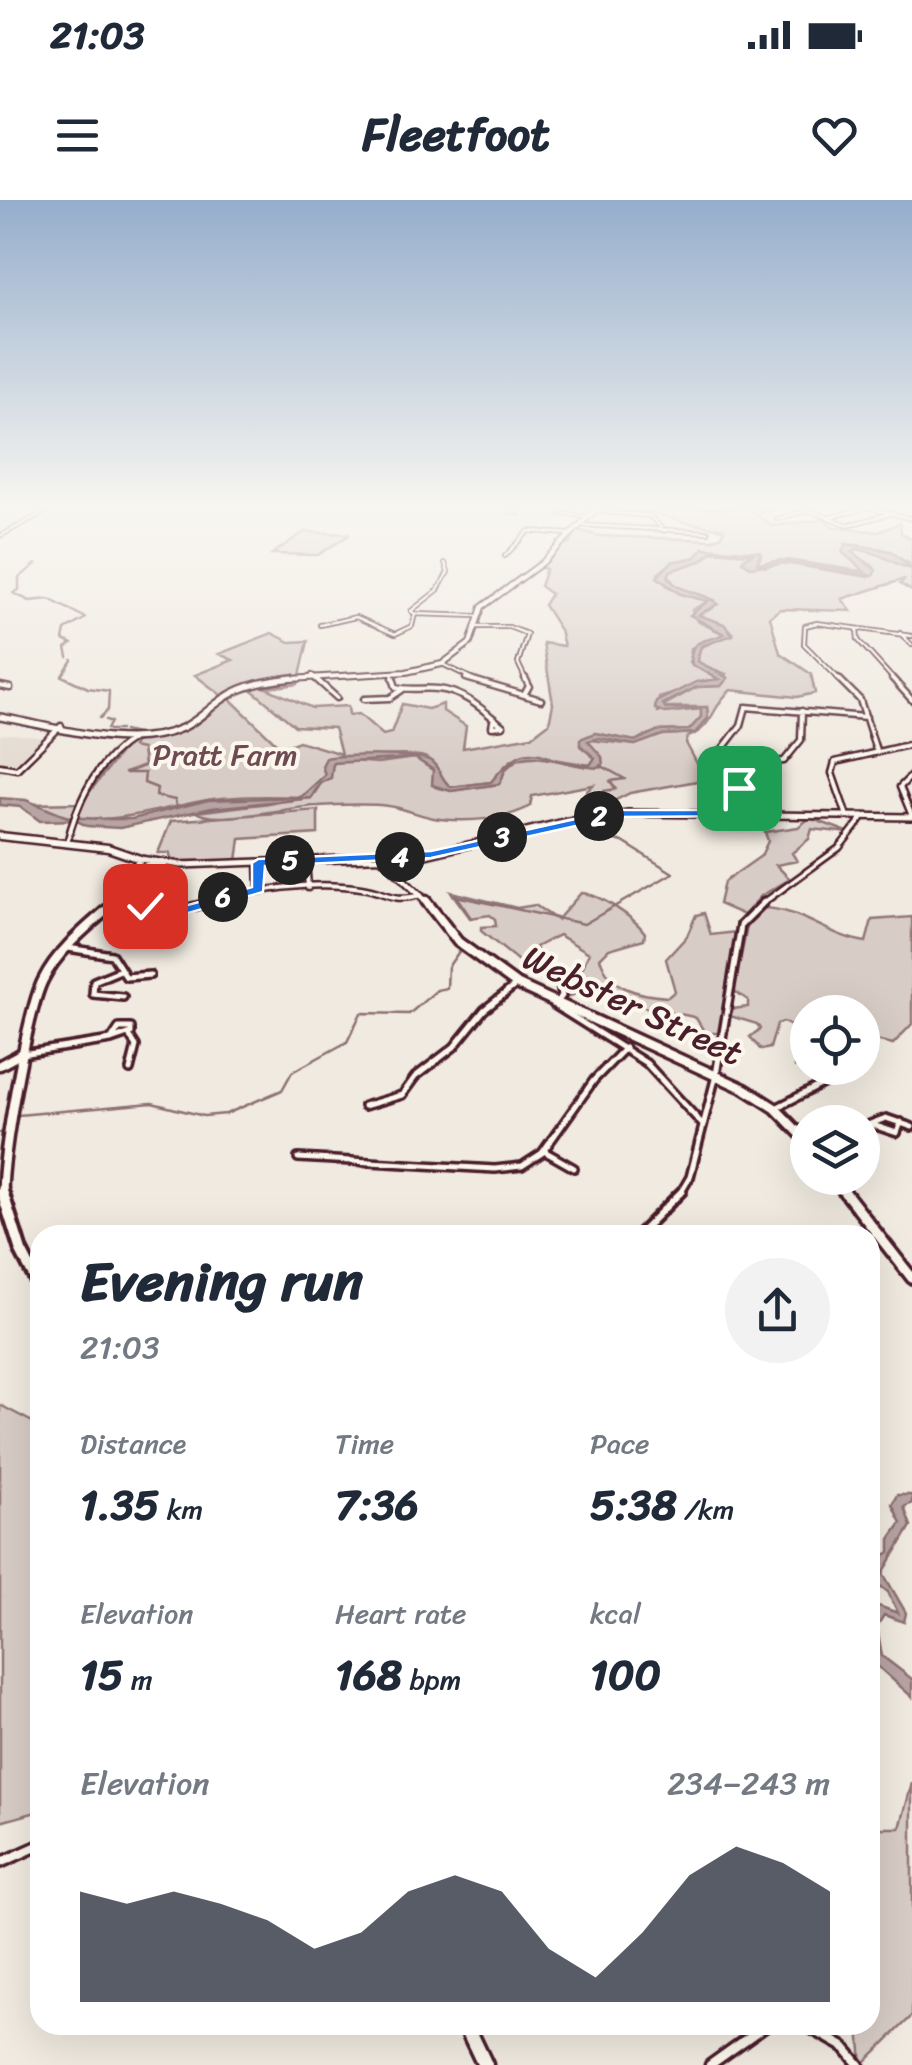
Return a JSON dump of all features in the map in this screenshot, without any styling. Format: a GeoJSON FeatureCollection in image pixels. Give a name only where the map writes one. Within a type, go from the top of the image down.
{"type":"FeatureCollection","features":[{"type":"Feature","properties":{"kind":"main road"},"geometry":{"type":"LineString","coordinates":[[0,836],[67,843],[140,859],[121,897],[68,948],[37,991],[22,1053],[1,1188],[30,1269]]}},
{"type":"Feature","properties":{"kind":"main road"},"geometry":{"type":"LineString","coordinates":[[124,853],[133,874]]}},
{"type":"Feature","properties":{"kind":"main road"},"geometry":{"type":"LineString","coordinates":[[133,874],[146,866],[164,865]]}},
{"type":"Feature","properties":{"kind":"main road"},"geometry":{"type":"LineString","coordinates":[[471,2035],[485,2065]]}},
{"type":"Feature","properties":{"kind":"street"},"geometry":{"type":"LineString","coordinates":[[320,625],[356,617],[398,634],[412,626],[412,612],[430,595]]}},
{"type":"Feature","properties":{"kind":"street"},"geometry":{"type":"LineString","coordinates":[[2,719],[135,738],[182,728],[243,688],[312,674],[392,673],[442,664],[466,648],[477,616],[498,595]]}},
{"type":"Feature","properties":{"kind":"street"},"geometry":{"type":"LineString","coordinates":[[415,614],[477,616]]}},
{"type":"Feature","properties":{"kind":"street"},"geometry":{"type":"LineString","coordinates":[[876,750],[867,717],[842,678],[804,642],[805,626],[810,623],[857,627],[912,636]]}},
{"type":"Feature","properties":{"kind":"street"},"geometry":{"type":"LineString","coordinates":[[474,627],[509,627],[527,634],[518,663],[529,686],[524,695]]}},
{"type":"Feature","properties":{"kind":"street"},"geometry":{"type":"LineString","coordinates":[[857,627],[858,640],[912,700]]}},
{"type":"Feature","properties":{"kind":"street"},"geometry":{"type":"LineString","coordinates":[[900,632],[912,645]]}},
{"type":"Feature","properties":{"kind":"street"},"geometry":{"type":"LineString","coordinates":[[442,664],[470,679],[541,700]]}},
{"type":"Feature","properties":{"kind":"street"},"geometry":{"type":"LineString","coordinates":[[392,673],[393,685],[402,690],[445,690],[472,701],[493,721]]}},
{"type":"Feature","properties":{"kind":"street"},"geometry":{"type":"LineString","coordinates":[[312,674],[338,698]]}},
{"type":"Feature","properties":{"kind":"street"},"geometry":{"type":"LineString","coordinates":[[0,686],[10,688]]}},
{"type":"Feature","properties":{"kind":"street"},"geometry":{"type":"LineString","coordinates":[[364,699],[390,698],[402,690]]}},
{"type":"Feature","properties":{"kind":"street"},"geometry":{"type":"LineString","coordinates":[[757,814],[753,799],[739,788],[721,749],[741,724],[746,707],[867,717]]}},
{"type":"Feature","properties":{"kind":"street"},"geometry":{"type":"LineString","coordinates":[[720,767],[784,761],[802,740],[802,711]]}},
{"type":"Feature","properties":{"kind":"street"},"geometry":{"type":"LineString","coordinates":[[0,766],[17,768],[60,726]]}},
{"type":"Feature","properties":{"kind":"street"},"geometry":{"type":"LineString","coordinates":[[117,737],[121,746]]}},
{"type":"Feature","properties":{"kind":"street"},"geometry":{"type":"LineString","coordinates":[[67,843],[72,816],[87,787],[121,746],[135,738]]}},
{"type":"Feature","properties":{"kind":"street"},"geometry":{"type":"LineString","coordinates":[[847,816],[832,764],[846,756],[912,744]]}},
{"type":"Feature","properties":{"kind":"street"},"geometry":{"type":"LineString","coordinates":[[140,859],[164,865],[258,863],[449,852],[611,814],[912,816],[900,784],[912,775]]}},
{"type":"Feature","properties":{"kind":"street"},"geometry":{"type":"LineString","coordinates":[[649,1225],[680,1197],[704,1125],[741,925],[770,896],[830,856],[864,816]]}},
{"type":"Feature","properties":{"kind":"street","name":"Webster Street"},"geometry":{"type":"LineString","coordinates":[[376,857],[396,868],[458,942],[518,984],[554,1005],[716,1074],[775,1108],[790,1123]]}},
{"type":"Feature","properties":{"kind":"street"},"geometry":{"type":"LineString","coordinates":[[396,857],[396,868]]}},
{"type":"Feature","properties":{"kind":"street"},"geometry":{"type":"LineString","coordinates":[[306,858],[308,888]]}},
{"type":"Feature","properties":{"kind":"street"},"geometry":{"type":"LineString","coordinates":[[258,863],[259,889]]}},
{"type":"Feature","properties":{"kind":"street"},"geometry":{"type":"LineString","coordinates":[[121,897],[176,912],[259,889],[362,888],[397,901],[421,895]]}},
{"type":"Feature","properties":{"kind":"street"},"geometry":{"type":"LineString","coordinates":[[68,948],[112,955],[118,971],[134,978],[150,976]]}},
{"type":"Feature","properties":{"kind":"street"},"geometry":{"type":"LineString","coordinates":[[118,971],[94,981],[92,994],[123,997]]}},
{"type":"Feature","properties":{"kind":"street"},"geometry":{"type":"LineString","coordinates":[[558,976],[562,996],[554,1005],[649,1066],[704,1125]]}},
{"type":"Feature","properties":{"kind":"street"},"geometry":{"type":"LineString","coordinates":[[364,1106],[402,1095],[415,1076],[454,1047],[484,1010],[518,984]]}},
{"type":"Feature","properties":{"kind":"street"},"geometry":{"type":"LineString","coordinates":[[110,1042],[119,1028],[131,1028],[129,1035],[136,1046],[130,1070]]}},
{"type":"Feature","properties":{"kind":"street"},"geometry":{"type":"LineString","coordinates":[[0,1065],[22,1053],[82,1042],[110,1042],[129,1035]]}},
{"type":"Feature","properties":{"kind":"street"},"geometry":{"type":"LineString","coordinates":[[298,1158],[504,1169],[529,1163],[544,1150],[594,1080],[624,1048]]}},
{"type":"Feature","properties":{"kind":"street"},"geometry":{"type":"LineString","coordinates":[[775,1108],[820,1085]]}},
{"type":"Feature","properties":{"kind":"street"},"geometry":{"type":"LineString","coordinates":[[880,1120],[898,1120],[912,1127]]}},
{"type":"Feature","properties":{"kind":"street"},"geometry":{"type":"LineString","coordinates":[[880,1129],[897,1133],[902,1127],[898,1120]]}},
{"type":"Feature","properties":{"kind":"street"},"geometry":{"type":"LineString","coordinates":[[544,1150],[574,1168]]}},
{"type":"Feature","properties":{"kind":"street"},"geometry":{"type":"LineString","coordinates":[[846,1195],[867,1225]]}},
{"type":"Feature","properties":{"kind":"street"},"geometry":{"type":"LineString","coordinates":[[880,1243],[912,1278]]}},
{"type":"Feature","properties":{"kind":"street"},"geometry":{"type":"LineString","coordinates":[[0,1864],[30,1850]]}},
{"type":"Feature","properties":{"kind":"street"},"geometry":{"type":"LineString","coordinates":[[710,2065],[752,2035]]}},
{"type":"Feature","properties":{"kind":"street"},"geometry":{"type":"LineString","coordinates":[[823,2035],[843,2046],[859,2065]]}},
{"type":"Feature","properties":{"kind":"shaded area"},"geometry":{"type":"Polygon","coordinates":[[[684,595],[703,595],[718,604],[698,615],[724,624],[733,635],[701,646],[697,661],[728,678],[721,686],[697,687],[663,704],[666,709],[707,707],[708,718],[695,733],[662,735],[635,745],[600,738],[588,741],[602,757],[603,767],[575,764],[590,765],[595,758],[580,745],[580,739],[595,733],[635,741],[657,731],[689,730],[701,717],[701,709],[665,713],[655,709],[656,702],[696,682],[719,679],[692,665],[695,645],[724,634],[690,615],[708,601],[684,595]]]}},
{"type":"Feature","properties":{"kind":"shaded area"},"geometry":{"type":"Polygon","coordinates":[[[0,735],[45,738],[17,767],[10,766],[0,775],[0,735]]]}},
{"type":"Feature","properties":{"kind":"shaded area"},"geometry":{"type":"Polygon","coordinates":[[[527,753],[570,763],[541,757],[518,759],[505,770],[499,784],[451,791],[432,785],[433,770],[415,758],[333,763],[331,778],[320,783],[311,798],[212,808],[120,828],[87,826],[75,820],[40,821],[21,807],[0,805],[0,798],[26,800],[67,817],[132,819],[208,800],[301,797],[325,775],[322,766],[326,758],[381,755],[424,758],[434,764],[451,787],[491,782],[505,766],[527,753]]]}},
{"type":"Feature","properties":{"kind":"shaded area"},"geometry":{"type":"Polygon","coordinates":[[[897,1495],[912,1495],[912,1503],[904,1507],[911,1526],[883,1573],[906,1613],[904,1622],[884,1615],[880,1621],[880,1607],[898,1613],[888,1592],[880,1586],[880,1558],[890,1552],[890,1539],[901,1523],[892,1504],[897,1495]]]}},
{"type":"Feature","properties":{"kind":"shaded area"},"geometry":{"type":"Polygon","coordinates":[[[880,1644],[882,1656],[912,1679],[912,1697],[880,1668],[880,1644]]]}},
{"type":"Feature","properties":{"kind":"green space","name":"Pratt Farm"},"geometry":{"type":"Polygon","coordinates":[[[550,595],[687,595],[708,601],[692,610],[697,621],[724,634],[691,648],[690,662],[719,680],[659,698],[658,712],[701,709],[701,717],[689,730],[657,731],[635,741],[595,733],[581,739],[580,746],[595,758],[590,765],[523,754],[491,782],[451,787],[424,757],[359,757],[326,761],[325,775],[309,795],[301,797],[218,799],[98,819],[54,813],[33,804],[81,803],[127,744],[186,729],[228,697],[281,748],[299,741],[341,754],[334,728],[295,726],[252,690],[221,695],[195,675],[233,660],[219,654],[272,633],[290,642],[308,641],[298,684],[266,688],[312,708],[348,706],[349,715],[359,714],[383,735],[391,733],[402,704],[428,709],[443,704],[443,711],[466,726],[463,748],[532,736],[549,723],[553,704],[543,643],[564,646],[560,630],[544,605],[550,595]]]}},
{"type":"Feature","properties":{"kind":"green space"},"geometry":{"type":"Polygon","coordinates":[[[698,595],[854,595],[842,599],[851,611],[780,609],[770,617],[780,653],[811,674],[815,693],[797,697],[731,690],[703,728],[697,733],[688,737],[686,743],[702,773],[697,781],[630,793],[596,810],[576,812],[576,802],[593,785],[532,796],[530,806],[521,811],[474,820],[440,819],[371,805],[306,807],[220,817],[196,812],[311,798],[337,760],[378,763],[415,758],[433,770],[435,787],[451,791],[499,784],[509,765],[530,756],[602,767],[602,757],[588,743],[591,740],[635,745],[662,735],[695,733],[708,718],[707,707],[661,707],[697,687],[721,686],[726,674],[698,663],[699,648],[733,633],[721,623],[698,615],[713,608],[715,600],[698,595]]]}},
{"type":"Feature","properties":{"kind":"green space"},"geometry":{"type":"Polygon","coordinates":[[[318,810],[318,834],[240,839],[237,861],[171,861],[170,853],[158,853],[171,821],[318,810]]]}},
{"type":"Feature","properties":{"kind":"green space"},"geometry":{"type":"Polygon","coordinates":[[[810,818],[850,833],[812,829],[809,839],[792,853],[797,861],[776,865],[790,879],[761,896],[744,915],[719,904],[724,882],[761,856],[768,841],[765,832],[798,827],[810,818]]]}},
{"type":"Feature","properties":{"kind":"green space"},"geometry":{"type":"Polygon","coordinates":[[[451,892],[517,908],[535,905],[557,920],[581,893],[597,897],[625,914],[645,933],[644,939],[609,949],[600,958],[605,969],[627,989],[668,997],[675,991],[666,959],[687,936],[696,915],[704,913],[711,935],[737,932],[721,1033],[705,1033],[696,1018],[647,1008],[601,987],[591,997],[580,992],[568,997],[566,973],[582,969],[589,953],[559,935],[536,947],[542,962],[523,965],[481,931],[481,927],[496,926],[495,919],[490,915],[470,918],[451,892]]]}},
{"type":"Feature","properties":{"kind":"green space"},"geometry":{"type":"Polygon","coordinates":[[[761,908],[775,909],[866,942],[872,920],[912,917],[912,1024],[893,1044],[880,1041],[880,995],[790,995],[790,1026],[777,1024],[770,1048],[761,1050],[750,1037],[760,1029],[757,1024],[730,1016],[733,1009],[748,1007],[748,1000],[734,991],[749,917],[761,908]]]}},
{"type":"Feature","properties":{"kind":"green space"},"geometry":{"type":"Polygon","coordinates":[[[0,1405],[30,1421],[30,1814],[0,1822],[0,1405]]]}},
{"type":"Feature","properties":{"kind":"green space"},"geometry":{"type":"Polygon","coordinates":[[[912,1783],[912,2016],[862,2065],[860,2035],[880,2035],[880,1828],[900,1828],[912,1783]]]}},
{"type":"Feature","properties":{"kind":"waterway"},"geometry":{"type":"LineString","coordinates":[[17,595],[30,601],[49,599],[86,618],[65,630],[63,640],[72,644],[66,648],[68,657]]}},
{"type":"Feature","properties":{"kind":"waterway"},"geometry":{"type":"LineString","coordinates":[[72,660],[62,676],[88,688],[109,691],[108,710],[100,718]]}},
{"type":"Feature","properties":{"kind":"waterway"},"geometry":{"type":"LineString","coordinates":[[106,720],[111,722],[107,729]]}},
{"type":"Feature","properties":{"kind":"waterway"},"geometry":{"type":"LineString","coordinates":[[109,730],[120,730]]}},
{"type":"Feature","properties":{"kind":"waterway"},"geometry":{"type":"LineString","coordinates":[[124,731],[136,734]]}},
{"type":"Feature","properties":{"kind":"waterway"},"geometry":{"type":"LineString","coordinates":[[135,740],[132,747],[142,749],[144,766],[125,773],[145,773],[144,783],[157,788],[156,796],[175,800],[176,808]]}},
{"type":"Feature","properties":{"kind":"waterway"},"geometry":{"type":"LineString","coordinates":[[588,813],[581,806],[595,806],[605,797],[604,791],[616,789],[610,781],[625,779],[600,765]]}},
{"type":"Feature","properties":{"kind":"waterway"},"geometry":{"type":"LineString","coordinates":[[471,918],[456,896],[584,924],[673,873],[623,842],[604,837],[591,821]]}},
{"type":"Feature","properties":{"kind":"waterway"},"geometry":{"type":"LineString","coordinates":[[15,1129],[18,1115],[152,1103],[204,1116],[226,1114],[282,1090],[292,1072],[347,1042],[361,1013],[409,1014],[437,990],[447,988],[448,967],[460,950]]}},
{"type":"Feature","properties":{"kind":"waterway"},"geometry":{"type":"LineString","coordinates":[[0,1133],[5,1131]]}},
{"type":"Feature","properties":{"kind":"route"},"geometry":{"type":"LineString","coordinates":[[145,906],[181,911],[259,889],[258,863],[322,857],[431,855],[568,821],[616,814],[757,814],[753,799],[739,788]]}}]}
